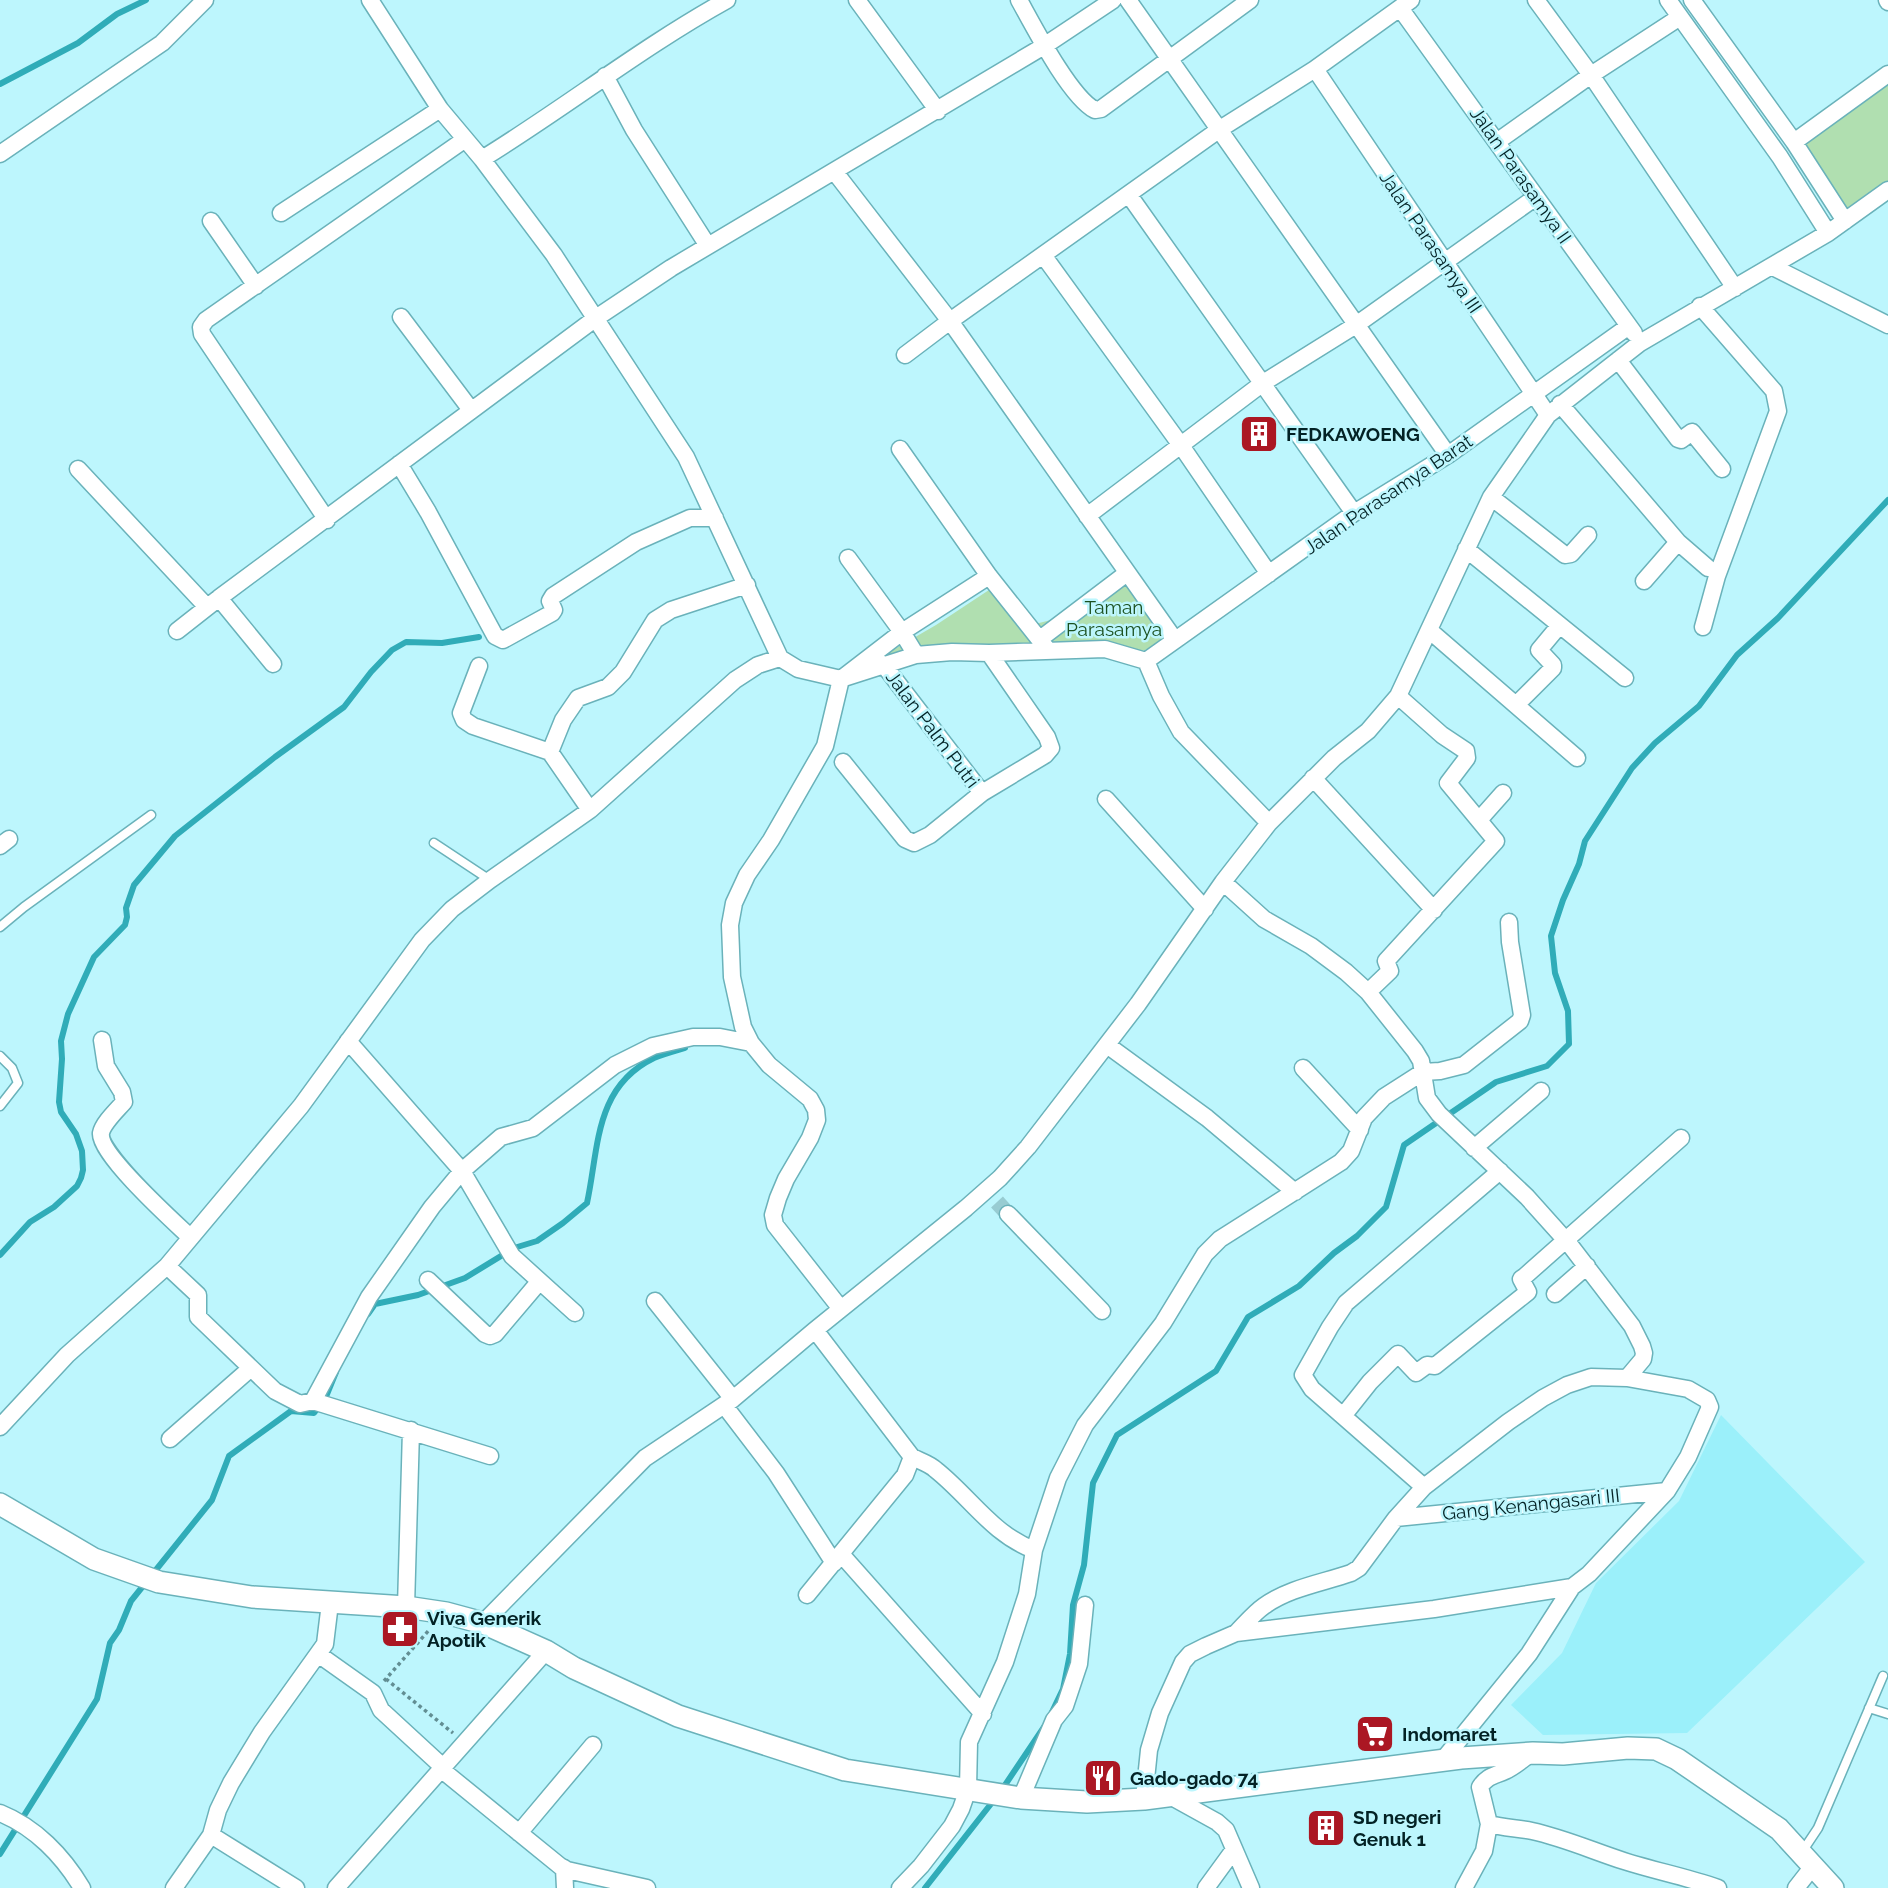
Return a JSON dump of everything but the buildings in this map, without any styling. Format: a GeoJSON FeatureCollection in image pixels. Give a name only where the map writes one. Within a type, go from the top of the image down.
{"type":"FeatureCollection","features":[{"type":"Feature","properties":{"kind":"street"},"geometry":{"type":"LineString","coordinates":[[0,154],[162,43],[205,0]]}},
{"type":"Feature","properties":{"kind":"street"},"geometry":{"type":"LineString","coordinates":[[370,0],[440,109],[482,159],[554,255],[686,457],[780,658],[798,669],[841,679],[916,655],[989,653],[1043,644],[1105,649],[1146,661],[1181,732],[1269,823]]}},
{"type":"Feature","properties":{"kind":"street"},"geometry":{"type":"LineString","coordinates":[[482,159],[534,127],[655,43],[727,0]]}},
{"type":"Feature","properties":{"kind":"street"},"geometry":{"type":"LineString","coordinates":[[857,0],[938,111]]}},
{"type":"Feature","properties":{"kind":"street"},"geometry":{"type":"LineString","coordinates":[[1020,0],[1044,46],[1083,102],[1096,110],[1101,109],[1241,2]]}},
{"type":"Feature","properties":{"kind":"street"},"geometry":{"type":"LineString","coordinates":[[177,631],[596,318],[671,268],[938,111],[1113,0]]}},
{"type":"Feature","properties":{"kind":"street"},"geometry":{"type":"LineString","coordinates":[[1128,0],[1448,455]]}},
{"type":"Feature","properties":{"kind":"street"},"geometry":{"type":"LineString","coordinates":[[1536,0],[1591,75],[1735,288]]}},
{"type":"Feature","properties":{"kind":"street"},"geometry":{"type":"LineString","coordinates":[[1668,0],[1780,157],[1828,233]]}},
{"type":"Feature","properties":{"kind":"street"},"geometry":{"type":"LineString","coordinates":[[1697,2],[1845,221]]}},
{"type":"Feature","properties":{"kind":"street"},"geometry":{"type":"LineString","coordinates":[[905,355],[1220,129],[1315,69],[1405,4]]}},
{"type":"Feature","properties":{"kind":"street","name":"Jalan Parasamya II"},"geometry":{"type":"LineString","coordinates":[[1405,4],[1536,197],[1640,343]]}},
{"type":"Feature","properties":{"kind":"street"},"geometry":{"type":"LineString","coordinates":[[1498,141],[1679,17]]}},
{"type":"Feature","properties":{"kind":"street"},"geometry":{"type":"LineString","coordinates":[[1723,77],[1739,66]]}},
{"type":"Feature","properties":{"kind":"street","name":"Jalan Parasamya III"},"geometry":{"type":"LineString","coordinates":[[1315,69],[1548,415]]}},
{"type":"Feature","properties":{"kind":"street"},"geometry":{"type":"LineString","coordinates":[[1794,142],[1888,74]]}},
{"type":"Feature","properties":{"kind":"street"},"geometry":{"type":"LineString","coordinates":[[605,76],[634,130],[708,246]]}},
{"type":"Feature","properties":{"kind":"street"},"geometry":{"type":"LineString","coordinates":[[281,214],[440,109]]}},
{"type":"Feature","properties":{"kind":"street"},"geometry":{"type":"LineString","coordinates":[[327,520],[201,329],[206,320],[464,140]]}},
{"type":"Feature","properties":{"kind":"street"},"geometry":{"type":"LineString","coordinates":[[834,171],[950,321],[1175,640]]}},
{"type":"Feature","properties":{"kind":"street"},"geometry":{"type":"LineString","coordinates":[[483,1623],[645,1458],[728,1402],[841,1309],[997,1202],[1028,1147],[1107,1045],[1223,882],[1269,823],[1334,758],[1368,731],[1398,696],[1491,497],[1548,415],[1640,343],[1700,306],[1773,267],[1828,233],[1888,190]]}},
{"type":"Feature","properties":{"kind":"street"},"geometry":{"type":"LineString","coordinates":[[1129,195],[1354,513]]}},
{"type":"Feature","properties":{"kind":"street"},"geometry":{"type":"LineString","coordinates":[[1087,516],[1263,383],[1356,325],[1536,197]]}},
{"type":"Feature","properties":{"kind":"street"},"geometry":{"type":"LineString","coordinates":[[211,221],[256,286]]}},
{"type":"Feature","properties":{"kind":"street"},"geometry":{"type":"LineString","coordinates":[[1043,255],[1180,444],[1269,574]]}},
{"type":"Feature","properties":{"kind":"street"},"geometry":{"type":"LineString","coordinates":[[1773,267],[1888,325]]}},
{"type":"Feature","properties":{"kind":"street"},"geometry":{"type":"LineString","coordinates":[[1700,306],[1774,391],[1778,411],[1717,576],[1703,627]]}},
{"type":"Feature","properties":{"kind":"street"},"geometry":{"type":"LineString","coordinates":[[401,317],[471,410]]}},
{"type":"Feature","properties":{"kind":"street","name":"Jalan Parasamya Barat"},"geometry":{"type":"LineString","coordinates":[[1146,661],[1354,513],[1448,455],[1629,326]]}},
{"type":"Feature","properties":{"kind":"street"},"geometry":{"type":"LineString","coordinates":[[1618,360],[1678,439],[1681,440],[1692,432],[1722,469]]}},
{"type":"Feature","properties":{"kind":"street"},"geometry":{"type":"LineString","coordinates":[[1560,404],[1678,542],[1708,568]]}},
{"type":"Feature","properties":{"kind":"street"},"geometry":{"type":"LineString","coordinates":[[900,449],[989,576],[1043,644]]}},
{"type":"Feature","properties":{"kind":"street"},"geometry":{"type":"LineString","coordinates":[[399,464],[499,639],[503,640],[552,613],[554,610],[550,601],[553,596],[636,542],[690,518],[715,518]]}},
{"type":"Feature","properties":{"kind":"street"},"geometry":{"type":"LineString","coordinates":[[78,469],[273,664]]}},
{"type":"Feature","properties":{"kind":"street"},"geometry":{"type":"LineString","coordinates":[[1491,497],[1565,555],[1571,554],[1588,535]]}},
{"type":"Feature","properties":{"kind":"street"},"geometry":{"type":"LineString","coordinates":[[1644,581],[1678,542]]}},
{"type":"Feature","properties":{"kind":"street"},"geometry":{"type":"LineString","coordinates":[[1466,550],[1625,678]]}},
{"type":"Feature","properties":{"kind":"street"},"geometry":{"type":"LineString","coordinates":[[848,558],[916,655]]}},
{"type":"Feature","properties":{"kind":"street"},"geometry":{"type":"LineString","coordinates":[[1043,644],[1127,573]]}},
{"type":"Feature","properties":{"kind":"street"},"geometry":{"type":"LineString","coordinates":[[841,1309],[775,1225],[773,1215],[786,1179],[817,1120],[815,1105],[769,1065],[751,1043],[743,1027],[732,977],[730,925],[734,903],[747,875],[771,840],[825,746],[841,679],[902,632],[989,576]]}},
{"type":"Feature","properties":{"kind":"street"},"geometry":{"type":"LineString","coordinates":[[550,752],[563,720],[578,698],[608,687],[624,672],[655,620],[671,610],[747,585]]}},
{"type":"Feature","properties":{"kind":"street"},"geometry":{"type":"LineString","coordinates":[[1516,705],[1554,667],[1539,650],[1559,626]]}},
{"type":"Feature","properties":{"kind":"street"},"geometry":{"type":"LineString","coordinates":[[1429,630],[1577,758]]}},
{"type":"Feature","properties":{"kind":"street"},"geometry":{"type":"LineString","coordinates":[[843,762],[905,839],[914,843],[930,835],[982,793],[1045,755],[1051,748],[1047,737],[989,653]]}},
{"type":"Feature","properties":{"kind":"street"},"geometry":{"type":"LineString","coordinates":[[0,1427],[67,1355],[167,1266],[301,1106],[422,940],[452,909],[590,810],[735,680],[758,664],[780,658]]}},
{"type":"Feature","properties":{"kind":"street","name":"Jalan Palm Putri"},"geometry":{"type":"LineString","coordinates":[[883,664],[982,793]]}},
{"type":"Feature","properties":{"kind":"street"},"geometry":{"type":"LineString","coordinates":[[479,666],[461,713],[464,720],[473,726],[550,752],[590,810]]}},
{"type":"Feature","properties":{"kind":"street"},"geometry":{"type":"LineString","coordinates":[[1368,992],[1391,970],[1386,961],[1496,844],[1495,838],[1448,783],[1467,758],[1466,751],[1442,735],[1398,696]]}},
{"type":"Feature","properties":{"kind":"street"},"geometry":{"type":"LineString","coordinates":[[1313,778],[1434,910]]}},
{"type":"Feature","properties":{"kind":"street"},"geometry":{"type":"LineString","coordinates":[[1479,820],[1503,793]]}},
{"type":"Feature","properties":{"kind":"street"},"geometry":{"type":"LineString","coordinates":[[1106,799],[1205,908]]}},
{"type":"Feature","properties":{"kind":"street"},"geometry":{"type":"LineString","coordinates":[[1223,882],[1264,919],[1311,946],[1368,992],[1415,1051],[1423,1072],[1427,1098],[1443,1119],[1500,1171],[1566,1240],[1632,1326],[1642,1346],[1643,1359],[1627,1378]]}},
{"type":"Feature","properties":{"kind":"street"},"geometry":{"type":"LineString","coordinates":[[900,1888],[921,1867],[952,1826],[973,1789],[969,1742],[1019,1624],[1034,1550],[1058,1478],[1085,1424],[1163,1323],[1200,1261],[1220,1240],[1341,1162],[1351,1151],[1364,1118],[1384,1097],[1423,1072],[1464,1065],[1520,1021],[1521,1007],[1509,922]]}},
{"type":"Feature","properties":{"kind":"street"},"geometry":{"type":"LineString","coordinates":[[319,1403],[369,1297],[432,1207],[463,1171],[500,1136],[533,1128],[615,1065],[653,1046],[692,1037],[720,1037],[751,1043]]}},
{"type":"Feature","properties":{"kind":"street"},"geometry":{"type":"LineString","coordinates":[[103,1040],[106,1066],[122,1093],[124,1102],[102,1129],[100,1136],[105,1147],[142,1191],[190,1237]]}},
{"type":"Feature","properties":{"kind":"street"},"geometry":{"type":"LineString","coordinates":[[348,1041],[463,1171],[509,1252],[575,1313]]}},
{"type":"Feature","properties":{"kind":"street"},"geometry":{"type":"LineString","coordinates":[[1107,1045],[1207,1118],[1295,1192]]}},
{"type":"Feature","properties":{"kind":"street"},"geometry":{"type":"LineString","coordinates":[[1303,1068],[1360,1130]]}},
{"type":"Feature","properties":{"kind":"street"},"geometry":{"type":"LineString","coordinates":[[1474,1148],[1541,1091]]}},
{"type":"Feature","properties":{"kind":"street"},"geometry":{"type":"LineString","coordinates":[[1343,1416],[1398,1354],[1416,1373],[1427,1365],[1435,1366],[1528,1292],[1521,1279],[1681,1138]]}},
{"type":"Feature","properties":{"kind":"street"},"geometry":{"type":"LineString","coordinates":[[1424,1487],[1312,1389],[1303,1376],[1339,1313],[1356,1294],[1500,1171]]}},
{"type":"Feature","properties":{"kind":"street"},"geometry":{"type":"LineString","coordinates":[[997,1202],[1102,1311]]}},
{"type":"Feature","properties":{"kind":"street"},"geometry":{"type":"LineString","coordinates":[[167,1266],[198,1295],[198,1317],[275,1391],[300,1404],[319,1403],[490,1456]]}},
{"type":"Feature","properties":{"kind":"street"},"geometry":{"type":"LineString","coordinates":[[1555,1294],[1587,1266]]}},
{"type":"Feature","properties":{"kind":"street"},"geometry":{"type":"LineString","coordinates":[[433,1285],[490,1336],[495,1334],[539,1282]]}},
{"type":"Feature","properties":{"kind":"street"},"geometry":{"type":"LineString","coordinates":[[655,1301],[837,1558],[983,1714]]}},
{"type":"Feature","properties":{"kind":"street"},"geometry":{"type":"LineString","coordinates":[[815,1330],[912,1457],[935,1468],[999,1531],[1034,1550]]}},
{"type":"Feature","properties":{"kind":"street"},"geometry":{"type":"LineString","coordinates":[[170,1439],[251,1368]]}},
{"type":"Feature","properties":{"kind":"street"},"geometry":{"type":"LineString","coordinates":[[1236,1633],[1274,1599],[1359,1568],[1396,1518],[1424,1487],[1508,1422],[1567,1385],[1591,1377],[1627,1378],[1688,1389],[1709,1402],[1710,1407],[1701,1431],[1667,1491],[1588,1574],[1572,1587],[1529,1654],[1452,1760]]}},
{"type":"Feature","properties":{"kind":"street"},"geometry":{"type":"LineString","coordinates":[[406,1607],[411,1430]]}},
{"type":"Feature","properties":{"kind":"street"},"geometry":{"type":"LineString","coordinates":[[807,1595],[905,1475],[912,1457]]}},
{"type":"Feature","properties":{"kind":"street","name":"Gang Kenangasari III"},"geometry":{"type":"LineString","coordinates":[[1396,1518],[1667,1491]]}},
{"type":"Feature","properties":{"kind":"street"},"geometry":{"type":"LineString","coordinates":[[0,1504],[94,1559],[159,1582],[252,1597],[406,1607],[483,1623],[678,1716],[845,1770],[1017,1797],[1087,1801],[1144,1799],[1452,1760],[1533,1753],[1656,1749],[1677,1759],[1779,1829],[1833,1888]]}},
{"type":"Feature","properties":{"kind":"street"},"geometry":{"type":"LineString","coordinates":[[1144,1799],[1153,1732],[1183,1662],[1190,1654],[1236,1633],[1434,1609],[1572,1587]]}},
{"type":"Feature","properties":{"kind":"street"},"geometry":{"type":"LineString","coordinates":[[174,1888],[211,1835],[218,1810],[231,1783],[262,1732],[318,1654],[326,1639],[330,1603]]}},
{"type":"Feature","properties":{"kind":"street"},"geometry":{"type":"LineString","coordinates":[[1017,1797],[1054,1720],[1065,1706],[1079,1664],[1085,1605]]}},
{"type":"Feature","properties":{"kind":"street"},"geometry":{"type":"LineString","coordinates":[[336,1888],[546,1651]]}},
{"type":"Feature","properties":{"kind":"street"},"geometry":{"type":"LineString","coordinates":[[318,1654],[373,1693],[381,1710],[443,1769],[564,1868],[642,1887]]}},
{"type":"Feature","properties":{"kind":"street"},"geometry":{"type":"LineString","coordinates":[[519,1833],[593,1745]]}},
{"type":"Feature","properties":{"kind":"street"},"geometry":{"type":"LineString","coordinates":[[1464,1888],[1484,1851],[1489,1824],[1480,1787],[1482,1783],[1533,1753]]}},
{"type":"Feature","properties":{"kind":"street"},"geometry":{"type":"LineString","coordinates":[[1170,1796],[1221,1825],[1229,1836],[1233,1852],[1251,1888]]}},
{"type":"Feature","properties":{"kind":"street"},"geometry":{"type":"LineString","coordinates":[[5,1815],[34,1831],[74,1874],[82,1888]]}},
{"type":"Feature","properties":{"kind":"street"},"geometry":{"type":"LineString","coordinates":[[1489,1824],[1531,1831],[1718,1888]]}},
{"type":"Feature","properties":{"kind":"street"},"geometry":{"type":"LineString","coordinates":[[211,1835],[296,1888]]}},
{"type":"Feature","properties":{"kind":"street"},"geometry":{"type":"LineString","coordinates":[[1206,1888],[1233,1852]]}},
{"type":"Feature","properties":{"kind":"street"},"geometry":{"type":"LineString","coordinates":[[1796,1888],[1808,1859]]}},
{"type":"Feature","properties":{"kind":"street"},"geometry":{"type":"LineString","coordinates":[[564,1868],[565,1888]]}},
{"type":"Feature","properties":{"kind":"lane"},"geometry":{"type":"LineString","coordinates":[[0,927],[151,815]]}},
{"type":"Feature","properties":{"kind":"lane"},"geometry":{"type":"LineString","coordinates":[[434,843],[490,880]]}},
{"type":"Feature","properties":{"kind":"lane"},"geometry":{"type":"LineString","coordinates":[[0,1056],[12,1068],[18,1083],[0,1106]]}},
{"type":"Feature","properties":{"kind":"lane"},"geometry":{"type":"LineString","coordinates":[[1808,1859],[1818,1828],[1882,1676]]}},
{"type":"Feature","properties":{"kind":"lane"},"geometry":{"type":"LineString","coordinates":[[1869,1708],[1888,1714]]}},
{"type":"Feature","properties":{"kind":"path"},"geometry":{"type":"LineString","coordinates":[[373,1693],[443,1613]]}},
{"type":"Feature","properties":{"kind":"path"},"geometry":{"type":"LineString","coordinates":[[386,1679],[466,1743]]}},
{"type":"Feature","properties":{"kind":"shaded area"},"geometry":{"type":"Polygon","coordinates":[[[1721,1415],[1865,1562],[1687,1733],[1543,1735],[1511,1705],[1562,1653],[1596,1583],[1679,1501],[1721,1415]]]}},
{"type":"Feature","properties":{"kind":"green space"},"geometry":{"type":"Polygon","coordinates":[[[1888,82],[1888,181],[1848,212],[1800,148],[1888,82]]]}},
{"type":"Feature","properties":{"kind":"green space","name":"Taman Parasamya"},"geometry":{"type":"Polygon","coordinates":[[[1121,574],[1171,641],[1136,653],[889,660],[886,654],[992,588],[1021,623],[1039,623],[1059,618],[1121,574]]]}},
{"type":"Feature","properties":{"kind":"waterway"},"geometry":{"type":"LineString","coordinates":[[0,84],[78,43],[117,14],[146,0]]}},
{"type":"Feature","properties":{"kind":"waterway"},"geometry":{"type":"LineString","coordinates":[[1052,1712],[1063,1689],[1070,1654],[1073,1605],[1084,1565],[1093,1483],[1117,1435],[1216,1371],[1248,1317],[1299,1286],[1386,1207],[1404,1145],[1496,1082],[1547,1066],[1569,1044],[1568,1011],[1555,973],[1551,936],[1579,864],[1585,841],[1632,768],[1655,743],[1699,706],[1737,655],[1778,618],[1888,500]]}},
{"type":"Feature","properties":{"kind":"waterway"},"geometry":{"type":"LineString","coordinates":[[0,1255],[30,1222],[54,1207],[77,1186],[81,1178],[82,1151],[76,1134],[61,1112],[59,1102],[61,1041],[68,1014],[94,957],[125,925],[126,908],[134,885],[175,836],[275,757],[344,707],[392,650],[406,642],[442,643],[479,637]]}},
{"type":"Feature","properties":{"kind":"waterway"},"geometry":{"type":"LineString","coordinates":[[368,1314],[375,1304],[418,1295],[465,1278],[514,1248],[537,1241],[587,1203],[602,1121],[620,1085],[634,1070],[654,1058],[685,1048]]}},
{"type":"Feature","properties":{"kind":"waterway"},"geometry":{"type":"LineString","coordinates":[[0,1854],[97,1699],[110,1643],[119,1630],[131,1601],[212,1500],[229,1456],[291,1411],[314,1413],[325,1399],[336,1372]]}},
{"type":"Feature","properties":{"kind":"waterway"},"geometry":{"type":"LineString","coordinates":[[1001,1791],[1044,1727]]}},
{"type":"Feature","properties":{"kind":"waterway"},"geometry":{"type":"LineString","coordinates":[[925,1888],[994,1800]]}},
{"type":"Feature","properties":{"kind":"tunnel"},"geometry":{"type":"LineString","coordinates":[[997,1202],[1008,1214]]}},
{"type":"Feature","properties":{"kind":"place","name":"FEDKAWOENG"},"geometry":{"type":"Point","coordinates":[1259,434]}},
{"type":"Feature","properties":{"kind":"place","name":"Viva Generik Apotik"},"geometry":{"type":"Point","coordinates":[400,1629]}},
{"type":"Feature","properties":{"kind":"place","name":"Indomaret"},"geometry":{"type":"Point","coordinates":[1375,1734]}},
{"type":"Feature","properties":{"kind":"place","name":"Gado-gado 74"},"geometry":{"type":"Point","coordinates":[1103,1778]}},
{"type":"Feature","properties":{"kind":"place","name":"SD negeri Genuk 1"},"geometry":{"type":"Point","coordinates":[1326,1828]}}]}
